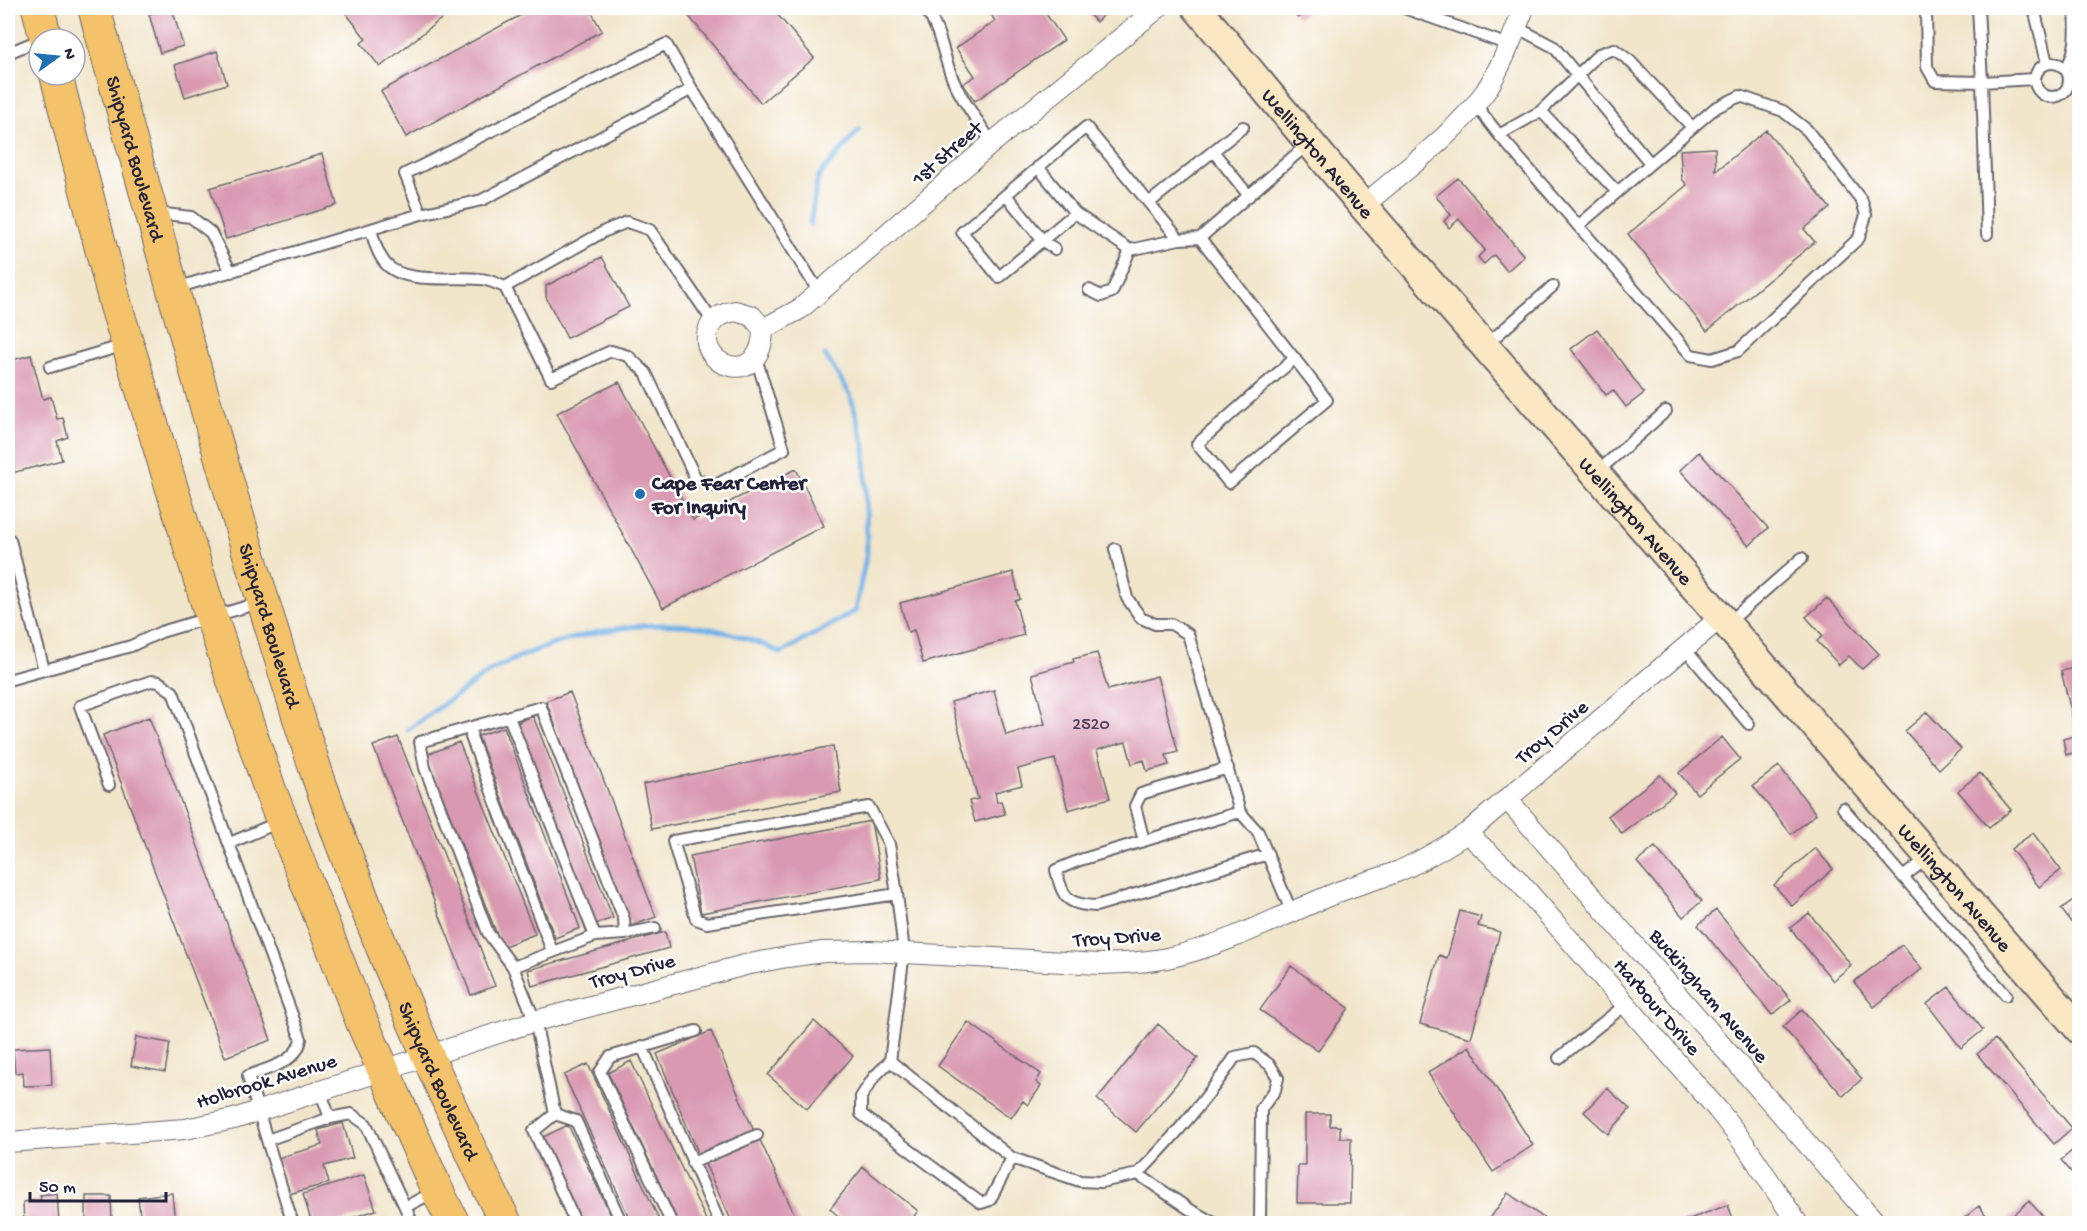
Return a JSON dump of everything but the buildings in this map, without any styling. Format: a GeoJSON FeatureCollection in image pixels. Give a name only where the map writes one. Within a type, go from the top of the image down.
{"type":"FeatureCollection","features":[{"type":"Feature","properties":{"kind":"main road"},"geometry":{"type":"LineString","coordinates":[[38,8],[41,27]]}},
{"type":"Feature","properties":{"kind":"main road","name":"Shipyard Boulevard"},"geometry":{"type":"LineString","coordinates":[[94,8],[218,452],[319,777],[352,868],[427,1055],[506,1224]]}},
{"type":"Feature","properties":{"kind":"main road"},"geometry":{"type":"LineString","coordinates":[[59,87],[128,344],[211,616],[282,821],[383,1069],[454,1224]]}},
{"type":"Feature","properties":{"kind":"street","name":"1st Street"},"geometry":{"type":"LineString","coordinates":[[763,329],[800,309],[992,143],[1158,8]]}},
{"type":"Feature","properties":{"kind":"street","name":"Wellington Avenue"},"geometry":{"type":"LineString","coordinates":[[1197,8],[1363,206],[2079,1030]]}},
{"type":"Feature","properties":{"kind":"street"},"geometry":{"type":"LineString","coordinates":[[1363,206],[1455,126],[1475,104],[1497,71],[1524,8]]}},
{"type":"Feature","properties":{"kind":"street"},"geometry":{"type":"LineString","coordinates":[[735,311],[752,316],[763,329],[761,350],[748,364],[739,367],[720,363],[709,348],[707,338],[713,322],[719,316],[735,311]]}},
{"type":"Feature","properties":{"kind":"street","name":"Troy Drive"},"geometry":{"type":"LineString","coordinates":[[427,1055],[535,1021],[701,976],[776,959],[823,952],[904,952],[1099,964],[1167,958],[1201,948],[1400,870],[1467,833],[1685,649],[1723,621]]}},
{"type":"Feature","properties":{"kind":"street","name":"Buckingham Avenue"},"geometry":{"type":"LineString","coordinates":[[1507,799],[1877,1224]]}},
{"type":"Feature","properties":{"kind":"street","name":"Harbour Drive"},"geometry":{"type":"LineString","coordinates":[[1467,833],[1515,877],[1718,1110],[1746,1146],[1798,1224]]}},
{"type":"Feature","properties":{"kind":"street","name":"Holbrook Avenue"},"geometry":{"type":"LineString","coordinates":[[8,1142],[185,1129],[234,1119],[427,1055]]}},
{"type":"Feature","properties":{"kind":"lane"},"geometry":{"type":"LineString","coordinates":[[924,8],[941,42],[955,83],[992,143]]}},
{"type":"Feature","properties":{"kind":"lane"},"geometry":{"type":"LineString","coordinates":[[1404,8],[1554,46],[1650,163]]}},
{"type":"Feature","properties":{"kind":"lane"},"geometry":{"type":"LineString","coordinates":[[1926,8],[1927,67],[1935,81],[1982,82],[2035,79]]}},
{"type":"Feature","properties":{"kind":"lane"},"geometry":{"type":"LineString","coordinates":[[1978,8],[1987,234]]}},
{"type":"Feature","properties":{"kind":"lane"},"geometry":{"type":"LineString","coordinates":[[2034,8],[2047,63]]}},
{"type":"Feature","properties":{"kind":"lane"},"geometry":{"type":"LineString","coordinates":[[2066,69],[2076,43],[2075,8]]}},
{"type":"Feature","properties":{"kind":"lane"},"geometry":{"type":"LineString","coordinates":[[421,214],[405,174],[666,44],[819,292]]}},
{"type":"Feature","properties":{"kind":"lane"},"geometry":{"type":"LineString","coordinates":[[8,53],[27,45]]}},
{"type":"Feature","properties":{"kind":"lane"},"geometry":{"type":"LineString","coordinates":[[1499,135],[1541,111],[1599,54],[1614,49],[1630,61],[1692,127]]}},
{"type":"Feature","properties":{"kind":"lane"},"geometry":{"type":"LineString","coordinates":[[2047,63],[2058,63],[2066,69],[2069,76],[2068,87],[2065,91],[2055,97],[2040,92],[2035,79],[2038,70],[2047,63]]}},
{"type":"Feature","properties":{"kind":"lane"},"geometry":{"type":"LineString","coordinates":[[173,288],[421,214],[482,200],[692,89]]}},
{"type":"Feature","properties":{"kind":"lane"},"geometry":{"type":"LineString","coordinates":[[1475,104],[1499,135],[1578,226],[1691,355],[1712,359],[1738,351],[1858,238],[1866,215],[1862,201],[1807,130],[1783,111],[1740,96],[1715,108],[1578,226]]}},
{"type":"Feature","properties":{"kind":"lane"},"geometry":{"type":"LineString","coordinates":[[1541,111],[1617,192]]}},
{"type":"Feature","properties":{"kind":"lane"},"geometry":{"type":"LineString","coordinates":[[1075,213],[999,277],[962,232],[1086,127],[1179,239]]}},
{"type":"Feature","properties":{"kind":"lane"},"geometry":{"type":"LineString","coordinates":[[1149,203],[1243,127]]}},
{"type":"Feature","properties":{"kind":"lane"},"geometry":{"type":"LineString","coordinates":[[1038,167],[1075,213],[1130,250],[1179,239],[1200,238],[1309,143]]}},
{"type":"Feature","properties":{"kind":"lane"},"geometry":{"type":"LineString","coordinates":[[1213,151],[1249,196]]}},
{"type":"Feature","properties":{"kind":"lane"},"geometry":{"type":"LineString","coordinates":[[1006,195],[1043,241],[1055,249]]}},
{"type":"Feature","properties":{"kind":"lane"},"geometry":{"type":"LineString","coordinates":[[151,212],[191,217],[211,233],[231,272]]}},
{"type":"Feature","properties":{"kind":"lane"},"geometry":{"type":"LineString","coordinates":[[505,287],[605,231],[627,222],[650,230],[713,322]]}},
{"type":"Feature","properties":{"kind":"lane"},"geometry":{"type":"LineString","coordinates":[[371,229],[382,259],[387,266],[401,273],[416,278],[482,279],[505,287],[551,379],[611,351],[628,356],[646,373],[696,479],[714,486],[784,449],[756,358]]}},
{"type":"Feature","properties":{"kind":"lane"},"geometry":{"type":"LineString","coordinates":[[1200,238],[1295,358],[1327,400],[1229,483],[1197,444],[1295,358]]}},
{"type":"Feature","properties":{"kind":"lane"},"geometry":{"type":"LineString","coordinates":[[1089,290],[1101,296],[1112,292],[1130,250]]}},
{"type":"Feature","properties":{"kind":"lane"},"geometry":{"type":"LineString","coordinates":[[1485,346],[1553,286]]}},
{"type":"Feature","properties":{"kind":"lane"},"geometry":{"type":"LineString","coordinates":[[50,367],[128,344]]}},
{"type":"Feature","properties":{"kind":"lane"},"geometry":{"type":"LineString","coordinates":[[1595,474],[1666,411]]}},
{"type":"Feature","properties":{"kind":"lane"},"geometry":{"type":"LineString","coordinates":[[8,540],[10,540],[44,670]]}},
{"type":"Feature","properties":{"kind":"lane"},"geometry":{"type":"LineString","coordinates":[[1115,549],[1127,598],[1141,618],[1155,624],[1171,624],[1188,634],[1240,812],[1258,832],[1292,913]]}},
{"type":"Feature","properties":{"kind":"lane"},"geometry":{"type":"LineString","coordinates":[[1723,621],[1802,558]]}},
{"type":"Feature","properties":{"kind":"lane"},"geometry":{"type":"LineString","coordinates":[[8,680],[131,646],[161,632],[263,602]]}},
{"type":"Feature","properties":{"kind":"lane"},"geometry":{"type":"LineString","coordinates":[[1685,649],[1749,724]]}},
{"type":"Feature","properties":{"kind":"lane"},"geometry":{"type":"LineString","coordinates":[[109,785],[80,706],[142,683],[159,682],[173,692],[302,1039],[296,1053],[290,1058],[248,1076],[294,1224]]}},
{"type":"Feature","properties":{"kind":"lane"},"geometry":{"type":"LineString","coordinates":[[555,1114],[535,1021],[513,967],[488,933],[425,768],[420,742],[541,707],[624,919],[625,933]]}},
{"type":"Feature","properties":{"kind":"lane"},"geometry":{"type":"LineString","coordinates":[[509,717],[595,936]]}},
{"type":"Feature","properties":{"kind":"lane"},"geometry":{"type":"LineString","coordinates":[[471,729],[471,737],[552,951]]}},
{"type":"Feature","properties":{"kind":"lane"},"geometry":{"type":"LineString","coordinates":[[1144,841],[1136,806],[1141,794],[1228,768]]}},
{"type":"Feature","properties":{"kind":"lane"},"geometry":{"type":"LineString","coordinates":[[897,894],[707,923],[696,919],[673,841],[870,807],[889,844],[897,894],[904,952],[890,1060],[874,1077],[861,1097],[861,1114],[981,1203],[990,1200],[1012,1158]]}},
{"type":"Feature","properties":{"kind":"lane"},"geometry":{"type":"LineString","coordinates":[[1843,808],[2006,995]]}},
{"type":"Feature","properties":{"kind":"lane"},"geometry":{"type":"LineString","coordinates":[[1240,812],[1080,860],[1056,870],[1062,892],[1077,904],[1096,906],[1268,854]]}},
{"type":"Feature","properties":{"kind":"lane"},"geometry":{"type":"LineString","coordinates":[[230,843],[282,821]]}},
{"type":"Feature","properties":{"kind":"lane"},"geometry":{"type":"LineString","coordinates":[[1903,877],[1929,857]]}},
{"type":"Feature","properties":{"kind":"lane"},"geometry":{"type":"LineString","coordinates":[[513,967],[595,936],[655,928]]}},
{"type":"Feature","properties":{"kind":"lane"},"geometry":{"type":"LineString","coordinates":[[1559,1058],[1625,1005]]}},
{"type":"Feature","properties":{"kind":"lane"},"geometry":{"type":"LineString","coordinates":[[672,1224],[600,1071],[610,1057],[696,1031]]}},
{"type":"Feature","properties":{"kind":"lane"},"geometry":{"type":"LineString","coordinates":[[642,1046],[720,1224]]}},
{"type":"Feature","properties":{"kind":"lane"},"geometry":{"type":"LineString","coordinates":[[890,1060],[1012,1158],[1080,1181],[1101,1182],[1138,1174],[1174,1137],[1235,1057],[1254,1053],[1270,1065],[1278,1078],[1275,1090],[1261,1109],[1260,1224]]}},
{"type":"Feature","properties":{"kind":"lane"},"geometry":{"type":"LineString","coordinates":[[320,1090],[330,1118]]}},
{"type":"Feature","properties":{"kind":"lane"},"geometry":{"type":"LineString","coordinates":[[267,1140],[330,1118],[351,1114],[366,1124],[413,1224]]}},
{"type":"Feature","properties":{"kind":"lane"},"geometry":{"type":"LineString","coordinates":[[555,1114],[534,1131],[576,1224]]}},
{"type":"Feature","properties":{"kind":"lane"},"geometry":{"type":"LineString","coordinates":[[555,1114],[576,1121],[622,1224]]}},
{"type":"Feature","properties":{"kind":"lane"},"geometry":{"type":"LineString","coordinates":[[692,1162],[757,1135]]}},
{"type":"Feature","properties":{"kind":"lane"},"geometry":{"type":"LineString","coordinates":[[1138,1174],[1189,1209],[1216,1224]]}},
{"type":"Feature","properties":{"kind":"lane"},"geometry":{"type":"LineString","coordinates":[[405,1207],[437,1190]]}},
{"type":"Feature","properties":{"kind":"waterway"},"geometry":{"type":"LineString","coordinates":[[810,224],[818,177],[859,130]]}},
{"type":"Feature","properties":{"kind":"waterway"},"geometry":{"type":"LineString","coordinates":[[408,730],[494,669],[544,647],[572,639],[629,627],[685,625],[730,633],[781,653],[855,611],[867,552],[865,447],[850,394],[825,355]]}},
{"type":"Feature","properties":{"kind":"place","name":"Cape Fear Center For Inquiry"},"geometry":{"type":"Point","coordinates":[640,494]}}]}
